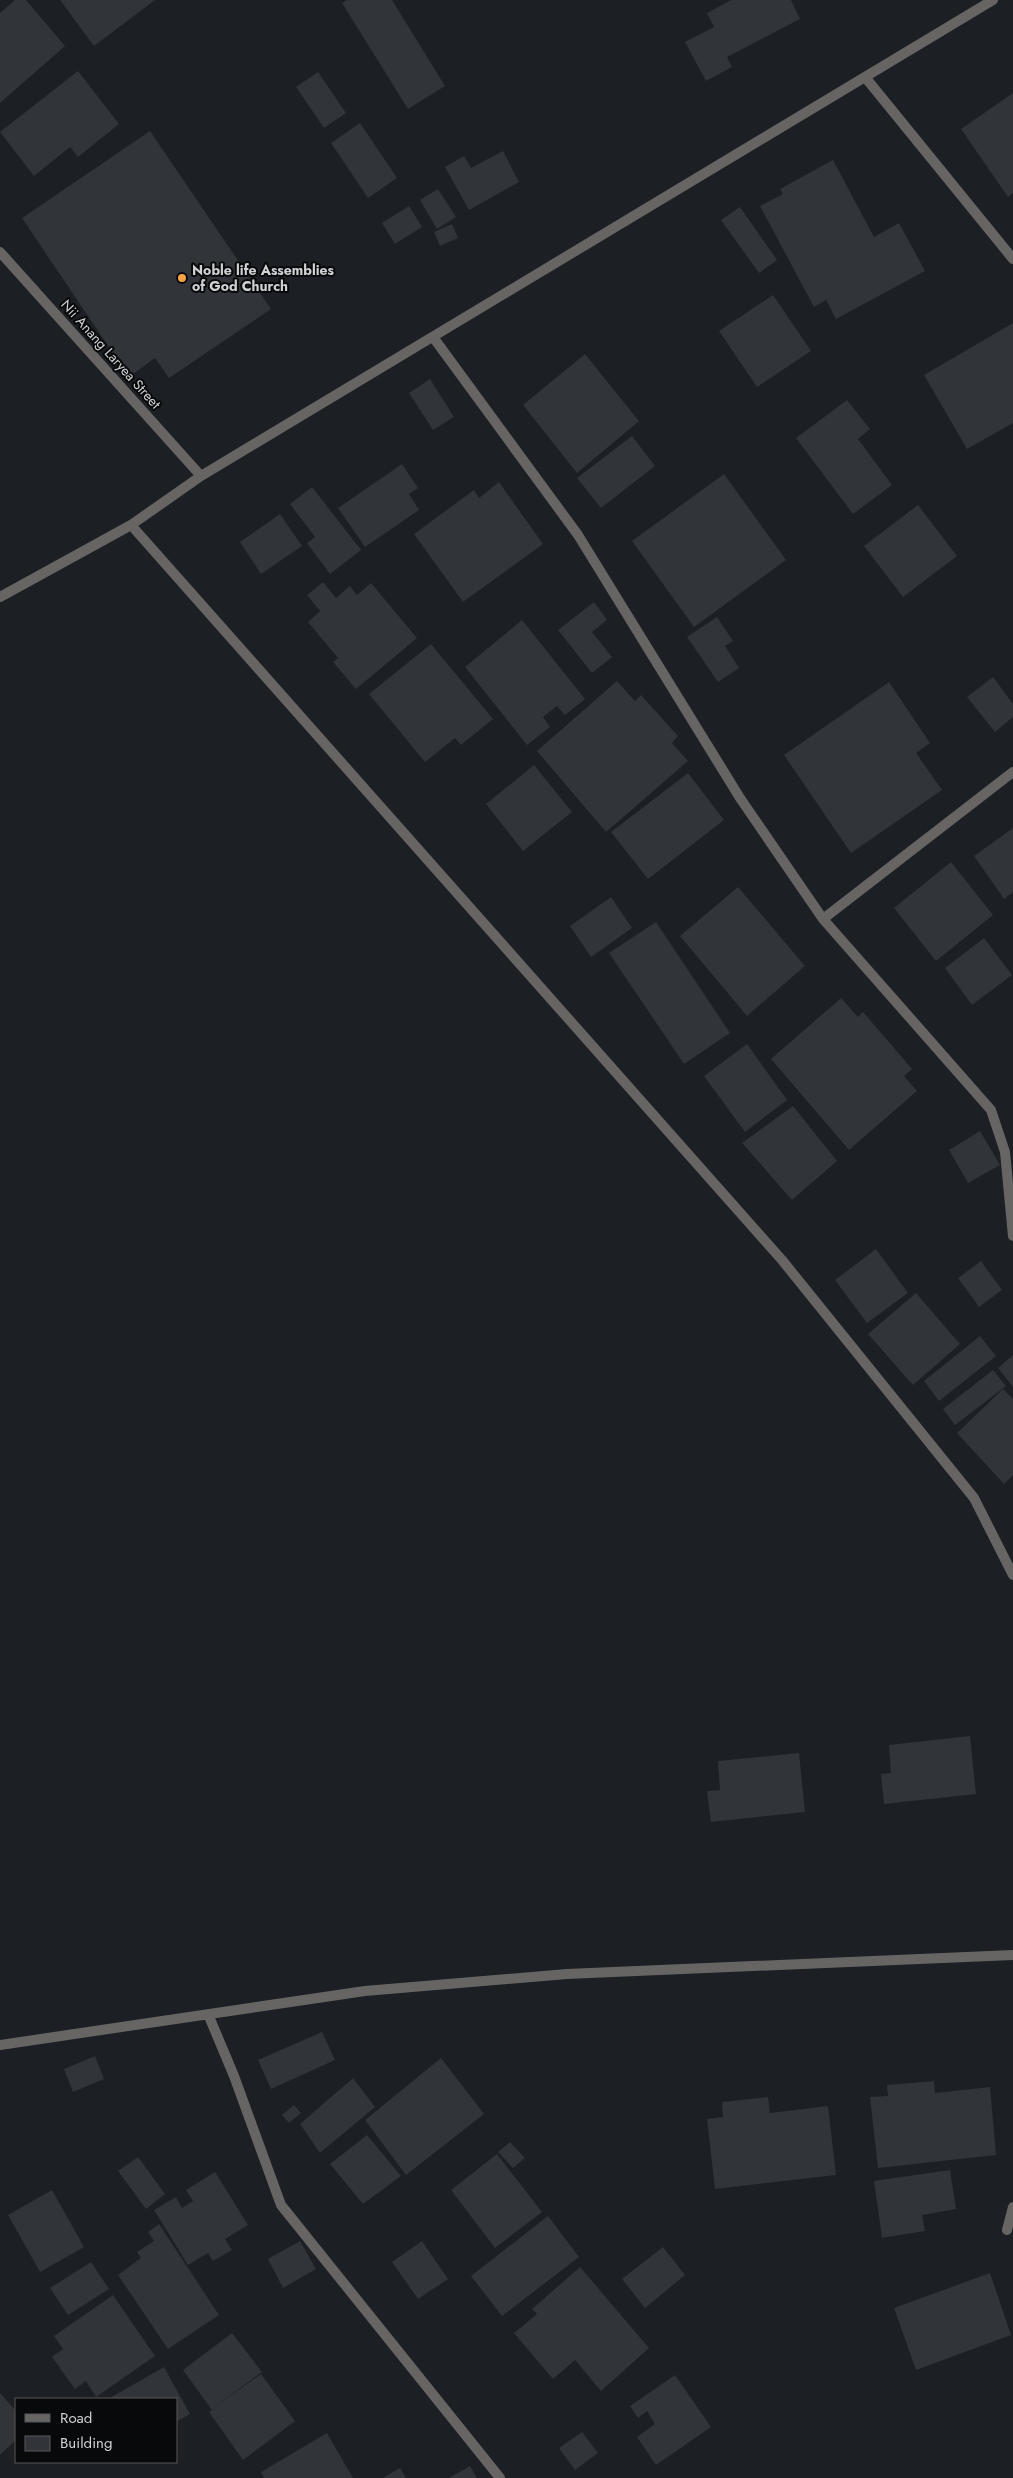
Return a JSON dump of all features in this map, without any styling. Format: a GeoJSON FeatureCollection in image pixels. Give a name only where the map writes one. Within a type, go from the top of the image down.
{"type":"FeatureCollection","features":[{"type":"Feature","properties":{"kind":"street"},"geometry":{"type":"LineString","coordinates":[[0,597],[131,525],[201,476],[993,0]]}},
{"type":"Feature","properties":{"kind":"street"},"geometry":{"type":"LineString","coordinates":[[865,77],[1013,259]]}},
{"type":"Feature","properties":{"kind":"street","name":"Nii Anang Laryea Street"},"geometry":{"type":"LineString","coordinates":[[0,252],[201,476]]}},
{"type":"Feature","properties":{"kind":"street"},"geometry":{"type":"LineString","coordinates":[[433,337],[578,535],[740,798],[823,920],[991,1110],[1005,1152],[1013,1236]]}},
{"type":"Feature","properties":{"kind":"street"},"geometry":{"type":"LineString","coordinates":[[131,525],[782,1260],[974,1498],[1013,1575]]}},
{"type":"Feature","properties":{"kind":"street"},"geometry":{"type":"LineString","coordinates":[[823,920],[1013,772]]}},
{"type":"Feature","properties":{"kind":"street"},"geometry":{"type":"LineString","coordinates":[[0,2045],[365,1991],[567,1974],[1013,1955]]}},
{"type":"Feature","properties":{"kind":"street"},"geometry":{"type":"LineString","coordinates":[[208,2014],[234,2076],[281,2205],[500,2478]]}},
{"type":"Feature","properties":{"kind":"street"},"geometry":{"type":"LineString","coordinates":[[1007,2230],[1013,2207]]}},
{"type":"Feature","properties":{"kind":"building"},"geometry":{"type":"Polygon","coordinates":[[[15,0],[26,0],[65,46],[0,103],[0,13],[15,0]]]}},
{"type":"Feature","properties":{"kind":"building"},"geometry":{"type":"Polygon","coordinates":[[[60,0],[155,0],[94,46],[60,0]]]}},
{"type":"Feature","properties":{"kind":"building"},"geometry":{"type":"Polygon","coordinates":[[[347,0],[392,0],[445,86],[408,109],[342,3],[347,0]]]}},
{"type":"Feature","properties":{"kind":"building"},"geometry":{"type":"Polygon","coordinates":[[[731,0],[791,0],[800,19],[727,57],[732,67],[706,81],[685,42],[714,27],[707,13],[731,0]]]}},
{"type":"Feature","properties":{"kind":"building"},"geometry":{"type":"Polygon","coordinates":[[[78,71],[119,124],[78,157],[70,147],[34,176],[0,132],[78,71]]]}},
{"type":"Feature","properties":{"kind":"building"},"geometry":{"type":"Polygon","coordinates":[[[318,72],[346,113],[324,128],[296,87],[318,72]]]}},
{"type":"Feature","properties":{"kind":"building"},"geometry":{"type":"Polygon","coordinates":[[[1013,93],[1013,193],[1008,197],[961,129],[1013,93]]]}},
{"type":"Feature","properties":{"kind":"building"},"geometry":{"type":"Polygon","coordinates":[[[360,123],[397,178],[368,198],[331,143],[360,123]]]}},
{"type":"Feature","properties":{"kind":"building"},"geometry":{"type":"Polygon","coordinates":[[[150,131],[271,309],[169,378],[155,358],[129,377],[22,218],[150,131]]]}},
{"type":"Feature","properties":{"kind":"building"},"geometry":{"type":"Polygon","coordinates":[[[503,151],[519,182],[469,210],[445,167],[464,156],[471,168],[503,151]]]}},
{"type":"Feature","properties":{"kind":"building"},"geometry":{"type":"Polygon","coordinates":[[[833,160],[874,237],[899,223],[925,271],[836,319],[826,300],[814,307],[760,206],[783,194],[780,189],[833,160]]]}},
{"type":"Feature","properties":{"kind":"building"},"geometry":{"type":"Polygon","coordinates":[[[438,189],[456,217],[437,229],[420,200],[438,189]]]}},
{"type":"Feature","properties":{"kind":"building"},"geometry":{"type":"Polygon","coordinates":[[[409,206],[422,227],[395,244],[382,223],[409,206]]]}},
{"type":"Feature","properties":{"kind":"building"},"geometry":{"type":"Polygon","coordinates":[[[740,207],[777,260],[759,273],[721,220],[740,207]]]}},
{"type":"Feature","properties":{"kind":"building"},"geometry":{"type":"Polygon","coordinates":[[[452,224],[458,238],[440,246],[434,232],[452,224]]]}},
{"type":"Feature","properties":{"kind":"building"},"geometry":{"type":"Polygon","coordinates":[[[773,295],[811,351],[757,387],[719,331],[773,295]]]}},
{"type":"Feature","properties":{"kind":"building"},"geometry":{"type":"Polygon","coordinates":[[[1013,323],[1013,423],[967,449],[924,375],[1013,323]]]}},
{"type":"Feature","properties":{"kind":"building"},"geometry":{"type":"Polygon","coordinates":[[[585,354],[639,421],[577,473],[523,405],[585,354]]]}},
{"type":"Feature","properties":{"kind":"building"},"geometry":{"type":"Polygon","coordinates":[[[430,379],[454,417],[433,430],[409,393],[430,379]]]}},
{"type":"Feature","properties":{"kind":"building"},"geometry":{"type":"Polygon","coordinates":[[[847,400],[870,429],[858,439],[892,485],[853,514],[796,438],[847,400]]]}},
{"type":"Feature","properties":{"kind":"building"},"geometry":{"type":"Polygon","coordinates":[[[632,436],[655,466],[601,508],[577,478],[632,436]]]}},
{"type":"Feature","properties":{"kind":"building"},"geometry":{"type":"Polygon","coordinates":[[[402,464],[418,488],[409,494],[419,510],[365,547],[338,508],[402,464]]]}},
{"type":"Feature","properties":{"kind":"building"},"geometry":{"type":"Polygon","coordinates":[[[724,474],[786,560],[694,627],[632,541],[724,474]]]}},
{"type":"Feature","properties":{"kind":"building"},"geometry":{"type":"Polygon","coordinates":[[[499,482],[543,544],[463,602],[414,534],[474,490],[479,498],[499,482]]]}},
{"type":"Feature","properties":{"kind":"building"},"geometry":{"type":"Polygon","coordinates":[[[312,487],[361,550],[330,574],[307,543],[315,537],[290,504],[312,487]]]}},
{"type":"Feature","properties":{"kind":"building"},"geometry":{"type":"Polygon","coordinates":[[[918,505],[957,556],[903,597],[864,546],[918,505]]]}},
{"type":"Feature","properties":{"kind":"building"},"geometry":{"type":"Polygon","coordinates":[[[280,514],[302,546],[261,574],[240,542],[280,514]]]}},
{"type":"Feature","properties":{"kind":"building"},"geometry":{"type":"Polygon","coordinates":[[[323,582],[336,598],[350,586],[357,595],[371,583],[417,638],[356,689],[333,662],[338,658],[308,622],[320,611],[307,595],[323,582]]]}},
{"type":"Feature","properties":{"kind":"building"},"geometry":{"type":"Polygon","coordinates":[[[594,602],[607,620],[592,632],[612,657],[592,673],[558,630],[594,602]]]}},
{"type":"Feature","properties":{"kind":"building"},"geometry":{"type":"Polygon","coordinates":[[[717,617],[733,641],[725,646],[739,668],[718,682],[687,637],[717,617]]]}},
{"type":"Feature","properties":{"kind":"building"},"geometry":{"type":"Polygon","coordinates":[[[522,620],[585,699],[565,715],[557,706],[543,717],[550,727],[527,745],[465,667],[522,620]]]}},
{"type":"Feature","properties":{"kind":"building"},"geometry":{"type":"Polygon","coordinates":[[[431,644],[493,719],[461,745],[455,738],[425,762],[369,694],[431,644]]]}},
{"type":"Feature","properties":{"kind":"building"},"geometry":{"type":"Polygon","coordinates":[[[993,677],[1013,704],[1013,717],[995,732],[967,697],[993,677]]]}},
{"type":"Feature","properties":{"kind":"building"},"geometry":{"type":"Polygon","coordinates":[[[617,681],[635,701],[641,695],[678,736],[672,743],[688,761],[606,832],[537,751],[617,681]]]}},
{"type":"Feature","properties":{"kind":"building"},"geometry":{"type":"Polygon","coordinates":[[[889,682],[930,743],[916,753],[942,790],[851,853],[784,755],[889,682]]]}},
{"type":"Feature","properties":{"kind":"building"},"geometry":{"type":"Polygon","coordinates":[[[534,765],[572,812],[523,851],[486,804],[534,765]]]}},
{"type":"Feature","properties":{"kind":"building"},"geometry":{"type":"Polygon","coordinates":[[[688,773],[724,820],[648,879],[611,832],[688,773]]]}},
{"type":"Feature","properties":{"kind":"building"},"geometry":{"type":"Polygon","coordinates":[[[1013,828],[1013,892],[1004,899],[974,856],[1013,828]]]}},
{"type":"Feature","properties":{"kind":"building"},"geometry":{"type":"Polygon","coordinates":[[[951,862],[993,915],[936,961],[894,908],[951,862]]]}},
{"type":"Feature","properties":{"kind":"building"},"geometry":{"type":"Polygon","coordinates":[[[738,887],[805,966],[747,1016],[680,936],[738,887]]]}},
{"type":"Feature","properties":{"kind":"building"},"geometry":{"type":"Polygon","coordinates":[[[611,897],[632,928],[591,957],[570,926],[611,897]]]}},
{"type":"Feature","properties":{"kind":"building"},"geometry":{"type":"Polygon","coordinates":[[[656,922],[730,1033],[684,1064],[609,953],[656,922]]]}},
{"type":"Feature","properties":{"kind":"building"},"geometry":{"type":"Polygon","coordinates":[[[984,938],[1012,975],[972,1005],[945,968],[984,938]]]}},
{"type":"Feature","properties":{"kind":"building"},"geometry":{"type":"Polygon","coordinates":[[[841,998],[858,1017],[863,1012],[912,1069],[904,1076],[917,1091],[849,1150],[771,1059],[841,998]]]}},
{"type":"Feature","properties":{"kind":"building"},"geometry":{"type":"Polygon","coordinates":[[[747,1044],[787,1100],[745,1132],[704,1076],[747,1044]]]}},
{"type":"Feature","properties":{"kind":"building"},"geometry":{"type":"Polygon","coordinates":[[[793,1106],[837,1161],[792,1200],[742,1143],[793,1106]]]}},
{"type":"Feature","properties":{"kind":"building"},"geometry":{"type":"Polygon","coordinates":[[[980,1131],[1000,1165],[968,1183],[949,1150],[980,1131]]]}},
{"type":"Feature","properties":{"kind":"building"},"geometry":{"type":"Polygon","coordinates":[[[876,1249],[908,1293],[867,1323],[835,1280],[876,1249]]]}},
{"type":"Feature","properties":{"kind":"building"},"geometry":{"type":"Polygon","coordinates":[[[981,1261],[1002,1290],[979,1307],[958,1278],[981,1261]]]}},
{"type":"Feature","properties":{"kind":"building"},"geometry":{"type":"Polygon","coordinates":[[[916,1293],[960,1344],[913,1385],[868,1334],[916,1293]]]}},
{"type":"Feature","properties":{"kind":"building"},"geometry":{"type":"Polygon","coordinates":[[[980,1336],[996,1356],[939,1401],[924,1381],[980,1336]]]}},
{"type":"Feature","properties":{"kind":"building"},"geometry":{"type":"Polygon","coordinates":[[[1013,1355],[1013,1387],[998,1368],[1013,1355]]]}},
{"type":"Feature","properties":{"kind":"building"},"geometry":{"type":"Polygon","coordinates":[[[993,1370],[1006,1386],[955,1425],[943,1409],[993,1370]]]}},
{"type":"Feature","properties":{"kind":"building"},"geometry":{"type":"Polygon","coordinates":[[[1003,1389],[1013,1399],[1013,1475],[1004,1484],[957,1433],[1003,1389]]]}},
{"type":"Feature","properties":{"kind":"building"},"geometry":{"type":"Polygon","coordinates":[[[970,1736],[976,1794],[884,1804],[881,1774],[891,1773],[889,1745],[970,1736]]]}},
{"type":"Feature","properties":{"kind":"building"},"geometry":{"type":"Polygon","coordinates":[[[799,1753],[805,1812],[711,1822],[707,1791],[720,1790],[718,1761],[799,1753]]]}},
{"type":"Feature","properties":{"kind":"building"},"geometry":{"type":"Polygon","coordinates":[[[322,2032],[335,2060],[271,2089],[258,2060],[322,2032]]]}},
{"type":"Feature","properties":{"kind":"building"},"geometry":{"type":"Polygon","coordinates":[[[95,2056],[104,2079],[73,2092],[64,2069],[95,2056]]]}},
{"type":"Feature","properties":{"kind":"building"},"geometry":{"type":"Polygon","coordinates":[[[441,2058],[484,2114],[406,2175],[365,2120],[441,2058]]]}},
{"type":"Feature","properties":{"kind":"building"},"geometry":{"type":"Polygon","coordinates":[[[353,2078],[375,2107],[320,2153],[300,2124],[353,2078]]]}},
{"type":"Feature","properties":{"kind":"building"},"geometry":{"type":"Polygon","coordinates":[[[934,2081],[935,2093],[990,2087],[996,2155],[878,2168],[870,2097],[888,2096],[887,2085],[934,2081]]]}},
{"type":"Feature","properties":{"kind":"building"},"geometry":{"type":"Polygon","coordinates":[[[768,2097],[770,2113],[828,2106],[836,2175],[715,2189],[707,2119],[723,2117],[722,2102],[768,2097]]]}},
{"type":"Feature","properties":{"kind":"building"},"geometry":{"type":"Polygon","coordinates":[[[294,2105],[301,2113],[289,2123],[282,2115],[294,2105]]]}},
{"type":"Feature","properties":{"kind":"building"},"geometry":{"type":"Polygon","coordinates":[[[367,2135],[401,2176],[363,2204],[330,2164],[367,2135]]]}},
{"type":"Feature","properties":{"kind":"building"},"geometry":{"type":"Polygon","coordinates":[[[510,2142],[525,2158],[513,2168],[498,2152],[510,2142]]]}},
{"type":"Feature","properties":{"kind":"building"},"geometry":{"type":"Polygon","coordinates":[[[497,2154],[542,2212],[495,2248],[451,2190],[497,2154]]]}},
{"type":"Feature","properties":{"kind":"building"},"geometry":{"type":"Polygon","coordinates":[[[138,2157],[165,2194],[146,2209],[118,2171],[138,2157]]]}},
{"type":"Feature","properties":{"kind":"building"},"geometry":{"type":"Polygon","coordinates":[[[950,2170],[956,2209],[922,2215],[925,2231],[882,2238],[874,2181],[950,2170]]]}},
{"type":"Feature","properties":{"kind":"building"},"geometry":{"type":"Polygon","coordinates":[[[215,2172],[248,2225],[225,2239],[232,2250],[213,2261],[208,2253],[188,2265],[154,2210],[176,2197],[182,2208],[193,2201],[186,2190],[215,2172]]]}},
{"type":"Feature","properties":{"kind":"building"},"geometry":{"type":"Polygon","coordinates":[[[52,2190],[84,2247],[40,2272],[8,2215],[52,2190]]]}},
{"type":"Feature","properties":{"kind":"building"},"geometry":{"type":"Polygon","coordinates":[[[548,2216],[579,2257],[502,2316],[471,2276],[548,2216]]]}},
{"type":"Feature","properties":{"kind":"building"},"geometry":{"type":"Polygon","coordinates":[[[159,2224],[219,2315],[168,2349],[118,2275],[141,2258],[137,2252],[154,2241],[148,2232],[159,2224]]]}},
{"type":"Feature","properties":{"kind":"building"},"geometry":{"type":"Polygon","coordinates":[[[300,2241],[316,2269],[283,2288],[268,2259],[300,2241]]]}},
{"type":"Feature","properties":{"kind":"building"},"geometry":{"type":"Polygon","coordinates":[[[422,2241],[448,2279],[418,2299],[392,2262],[422,2241]]]}},
{"type":"Feature","properties":{"kind":"building"},"geometry":{"type":"Polygon","coordinates":[[[663,2247],[685,2275],[645,2308],[622,2279],[663,2247]]]}},
{"type":"Feature","properties":{"kind":"building"},"geometry":{"type":"Polygon","coordinates":[[[91,2262],[109,2289],[68,2315],[50,2288],[91,2262]]]}},
{"type":"Feature","properties":{"kind":"building"},"geometry":{"type":"Polygon","coordinates":[[[580,2267],[649,2348],[601,2391],[575,2360],[553,2379],[514,2333],[537,2314],[532,2309],[580,2267]]]}},
{"type":"Feature","properties":{"kind":"building"},"geometry":{"type":"Polygon","coordinates":[[[990,2273],[1011,2335],[916,2370],[894,2308],[990,2273]]]}},
{"type":"Feature","properties":{"kind":"building"},"geometry":{"type":"Polygon","coordinates":[[[113,2295],[155,2356],[96,2397],[86,2381],[75,2389],[52,2357],[63,2349],[54,2336],[113,2295]]]}},
{"type":"Feature","properties":{"kind":"building"},"geometry":{"type":"Polygon","coordinates":[[[232,2333],[262,2372],[214,2407],[261,2374],[295,2421],[243,2460],[209,2412],[212,2410],[183,2370],[232,2333]]]}},
{"type":"Feature","properties":{"kind":"building"},"geometry":{"type":"Polygon","coordinates":[[[164,2367],[190,2414],[178,2421],[178,2398],[110,2398],[164,2367]]]}},
{"type":"Feature","properties":{"kind":"building"},"geometry":{"type":"Polygon","coordinates":[[[675,2375],[711,2427],[656,2465],[637,2437],[655,2424],[647,2411],[638,2418],[630,2406],[675,2375]]]}},
{"type":"Feature","properties":{"kind":"building"},"geometry":{"type":"Polygon","coordinates":[[[0,2393],[15,2410],[15,2441],[0,2455],[0,2393]]]}},
{"type":"Feature","properties":{"kind":"building"},"geometry":{"type":"Polygon","coordinates":[[[582,2432],[598,2453],[575,2470],[559,2448],[582,2432]]]}},
{"type":"Feature","properties":{"kind":"building"},"geometry":{"type":"Polygon","coordinates":[[[327,2433],[353,2478],[264,2478],[261,2472],[327,2433]]]}},
{"type":"Feature","properties":{"kind":"building"},"geometry":{"type":"Polygon","coordinates":[[[470,2466],[477,2478],[449,2478],[470,2466]]]}},
{"type":"Feature","properties":{"kind":"building"},"geometry":{"type":"Polygon","coordinates":[[[400,2468],[406,2478],[383,2478],[400,2468]]]}},
{"type":"Feature","properties":{"kind":"place","name":"Noble life Assemblies of God Church"},"geometry":{"type":"Point","coordinates":[182,278]}}]}
